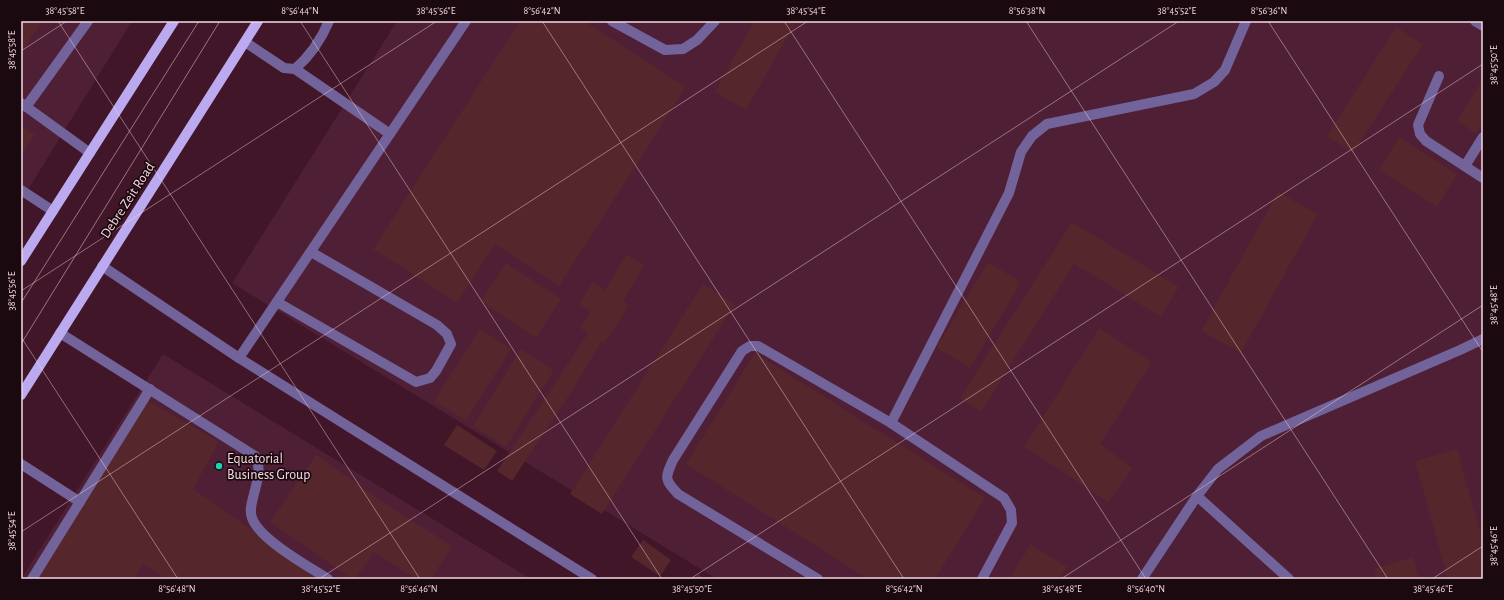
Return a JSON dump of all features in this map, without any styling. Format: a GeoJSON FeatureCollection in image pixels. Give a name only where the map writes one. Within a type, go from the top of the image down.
{"type":"FeatureCollection","features":[{"type":"Feature","properties":{"kind":"main road"},"geometry":{"type":"LineString","coordinates":[[21,261],[174,21]]}},
{"type":"Feature","properties":{"kind":"main road","name":"Debre Zeit Road"},"geometry":{"type":"LineString","coordinates":[[21,395],[258,21]]}},
{"type":"Feature","properties":{"kind":"street"},"geometry":{"type":"LineString","coordinates":[[88,21],[23,105],[90,153]]}},
{"type":"Feature","properties":{"kind":"street"},"geometry":{"type":"LineString","coordinates":[[295,69],[304,61],[318,44],[329,21]]}},
{"type":"Feature","properties":{"kind":"street"},"geometry":{"type":"LineString","coordinates":[[239,358],[466,21]]}},
{"type":"Feature","properties":{"kind":"street"},"geometry":{"type":"LineString","coordinates":[[612,21],[665,50],[684,48],[698,40],[715,21]]}},
{"type":"Feature","properties":{"kind":"street"},"geometry":{"type":"LineString","coordinates":[[891,423],[1010,194],[1021,152],[1032,136],[1046,124],[1194,94],[1214,82],[1225,70],[1246,21]]}},
{"type":"Feature","properties":{"kind":"street"},"geometry":{"type":"LineString","coordinates":[[1474,21],[1483,26]]}},
{"type":"Feature","properties":{"kind":"street"},"geometry":{"type":"LineString","coordinates":[[245,42],[284,68],[295,69],[390,134]]}},
{"type":"Feature","properties":{"kind":"street"},"geometry":{"type":"LineString","coordinates":[[1439,76],[1418,125],[1420,134],[1426,141],[1483,178]]}},
{"type":"Feature","properties":{"kind":"street"},"geometry":{"type":"LineString","coordinates":[[1465,166],[1483,137]]}},
{"type":"Feature","properties":{"kind":"street"},"geometry":{"type":"LineString","coordinates":[[21,190],[53,211]]}},
{"type":"Feature","properties":{"kind":"street"},"geometry":{"type":"LineString","coordinates":[[277,302],[416,382],[430,378],[436,371],[451,344],[447,334],[437,325],[311,252]]}},
{"type":"Feature","properties":{"kind":"street"},"geometry":{"type":"LineString","coordinates":[[102,266],[239,358],[592,579]]}},
{"type":"Feature","properties":{"kind":"street"},"geometry":{"type":"LineString","coordinates":[[60,333],[255,456],[260,469],[250,508],[252,518],[261,531],[277,545],[328,579]]}},
{"type":"Feature","properties":{"kind":"street"},"geometry":{"type":"LineString","coordinates":[[1142,579],[1197,496],[1218,469],[1261,436],[1483,339]]}},
{"type":"Feature","properties":{"kind":"street"},"geometry":{"type":"LineString","coordinates":[[818,579],[678,494],[668,484],[666,474],[673,460],[742,351],[750,346],[758,346],[891,423],[1004,498],[1011,510],[1012,523],[982,579]]}},
{"type":"Feature","properties":{"kind":"street"},"geometry":{"type":"LineString","coordinates":[[32,579],[150,389]]}},
{"type":"Feature","properties":{"kind":"street"},"geometry":{"type":"LineString","coordinates":[[21,464],[80,502]]}},
{"type":"Feature","properties":{"kind":"street"},"geometry":{"type":"LineString","coordinates":[[1197,496],[1289,579]]}},
{"type":"Feature","properties":{"kind":"shaded area"},"geometry":{"type":"Polygon","coordinates":[[[21,21],[132,21],[21,201],[21,21]]]}},
{"type":"Feature","properties":{"kind":"shaded area"},"geometry":{"type":"Polygon","coordinates":[[[397,21],[1483,21],[1483,579],[717,579],[232,283],[397,21]]]}},
{"type":"Feature","properties":{"kind":"shaded area","name":"Equatorial Business Group"},"geometry":{"type":"Polygon","coordinates":[[[163,354],[531,579],[21,579],[163,354]]]}},
{"type":"Feature","properties":{"kind":"building"},"geometry":{"type":"Polygon","coordinates":[[[21,21],[42,21],[21,54],[21,21]]]}},
{"type":"Feature","properties":{"kind":"building"},"geometry":{"type":"Polygon","coordinates":[[[520,21],[584,21],[686,87],[559,286],[495,244],[457,303],[373,249],[520,21]]]}},
{"type":"Feature","properties":{"kind":"building"},"geometry":{"type":"Polygon","coordinates":[[[754,21],[801,21],[798,25],[796,22],[746,110],[715,92],[754,21]]]}},
{"type":"Feature","properties":{"kind":"building"},"geometry":{"type":"Polygon","coordinates":[[[1396,27],[1423,44],[1353,153],[1327,136],[1396,27]]]}},
{"type":"Feature","properties":{"kind":"building"},"geometry":{"type":"Polygon","coordinates":[[[1483,79],[1483,122],[1476,134],[1457,121],[1483,79]]]}},
{"type":"Feature","properties":{"kind":"building"},"geometry":{"type":"Polygon","coordinates":[[[21,126],[35,135],[21,155],[21,126]]]}},
{"type":"Feature","properties":{"kind":"building"},"geometry":{"type":"Polygon","coordinates":[[[1399,137],[1457,174],[1437,207],[1379,170],[1399,137]]]}},
{"type":"Feature","properties":{"kind":"building"},"geometry":{"type":"Polygon","coordinates":[[[1278,192],[1318,214],[1241,353],[1201,331],[1278,192]]]}},
{"type":"Feature","properties":{"kind":"building"},"geometry":{"type":"Polygon","coordinates":[[[1072,222],[1179,287],[1161,317],[1074,264],[981,412],[960,398],[1072,222]]]}},
{"type":"Feature","properties":{"kind":"building"},"geometry":{"type":"Polygon","coordinates":[[[627,254],[645,265],[623,301],[629,306],[604,344],[601,342],[570,394],[512,481],[497,471],[588,333],[580,328],[591,311],[579,304],[593,282],[605,290],[627,254]]]}},
{"type":"Feature","properties":{"kind":"building"},"geometry":{"type":"Polygon","coordinates":[[[988,262],[1021,282],[970,368],[936,348],[988,262]]]}},
{"type":"Feature","properties":{"kind":"building"},"geometry":{"type":"Polygon","coordinates":[[[506,263],[561,299],[536,338],[481,301],[506,263]]]}},
{"type":"Feature","properties":{"kind":"building"},"geometry":{"type":"Polygon","coordinates":[[[703,284],[735,304],[602,514],[570,494],[703,284]]]}},
{"type":"Feature","properties":{"kind":"building"},"geometry":{"type":"Polygon","coordinates":[[[1099,328],[1152,362],[1100,444],[1133,468],[1108,503],[1024,447],[1099,328]]]}},
{"type":"Feature","properties":{"kind":"building"},"geometry":{"type":"Polygon","coordinates":[[[480,329],[511,349],[466,421],[434,401],[480,329]]]}},
{"type":"Feature","properties":{"kind":"building"},"geometry":{"type":"Polygon","coordinates":[[[521,349],[554,370],[506,447],[473,426],[521,349]]]}},
{"type":"Feature","properties":{"kind":"building"},"geometry":{"type":"Polygon","coordinates":[[[755,353],[985,498],[935,579],[868,579],[686,464],[755,353]]]}},
{"type":"Feature","properties":{"kind":"building"},"geometry":{"type":"Polygon","coordinates":[[[148,401],[219,442],[193,489],[324,579],[166,579],[143,564],[134,579],[37,579],[148,401]]]}},
{"type":"Feature","properties":{"kind":"building"},"geometry":{"type":"Polygon","coordinates":[[[457,425],[497,451],[484,470],[444,445],[457,425]]]}},
{"type":"Feature","properties":{"kind":"building"},"geometry":{"type":"Polygon","coordinates":[[[1457,449],[1483,542],[1483,579],[1448,579],[1415,461],[1457,449]]]}},
{"type":"Feature","properties":{"kind":"building"},"geometry":{"type":"Polygon","coordinates":[[[316,455],[400,513],[452,546],[431,579],[416,579],[374,552],[355,579],[352,579],[270,522],[316,455]]]}},
{"type":"Feature","properties":{"kind":"building"},"geometry":{"type":"Polygon","coordinates":[[[643,540],[671,560],[660,576],[631,557],[643,540]]]}},
{"type":"Feature","properties":{"kind":"building"},"geometry":{"type":"Polygon","coordinates":[[[1031,544],[1067,567],[1060,579],[1009,579],[1031,544]]]}},
{"type":"Feature","properties":{"kind":"building"},"geometry":{"type":"Polygon","coordinates":[[[1413,557],[1419,579],[1377,579],[1374,569],[1413,557]]]}},
{"type":"Feature","properties":{"kind":"building"},"geometry":{"type":"Polygon","coordinates":[[[698,574],[706,579],[694,579],[698,574]]]}},
{"type":"Feature","properties":{"kind":"tram line"},"geometry":{"type":"LineString","coordinates":[[21,303],[199,21]]}},
{"type":"Feature","properties":{"kind":"tram line"},"geometry":{"type":"LineString","coordinates":[[21,344],[220,21]]}},
{"type":"Feature","properties":{"kind":"place","name":"Equatorial Business Group"},"geometry":{"type":"Point","coordinates":[219,466]}}]}
